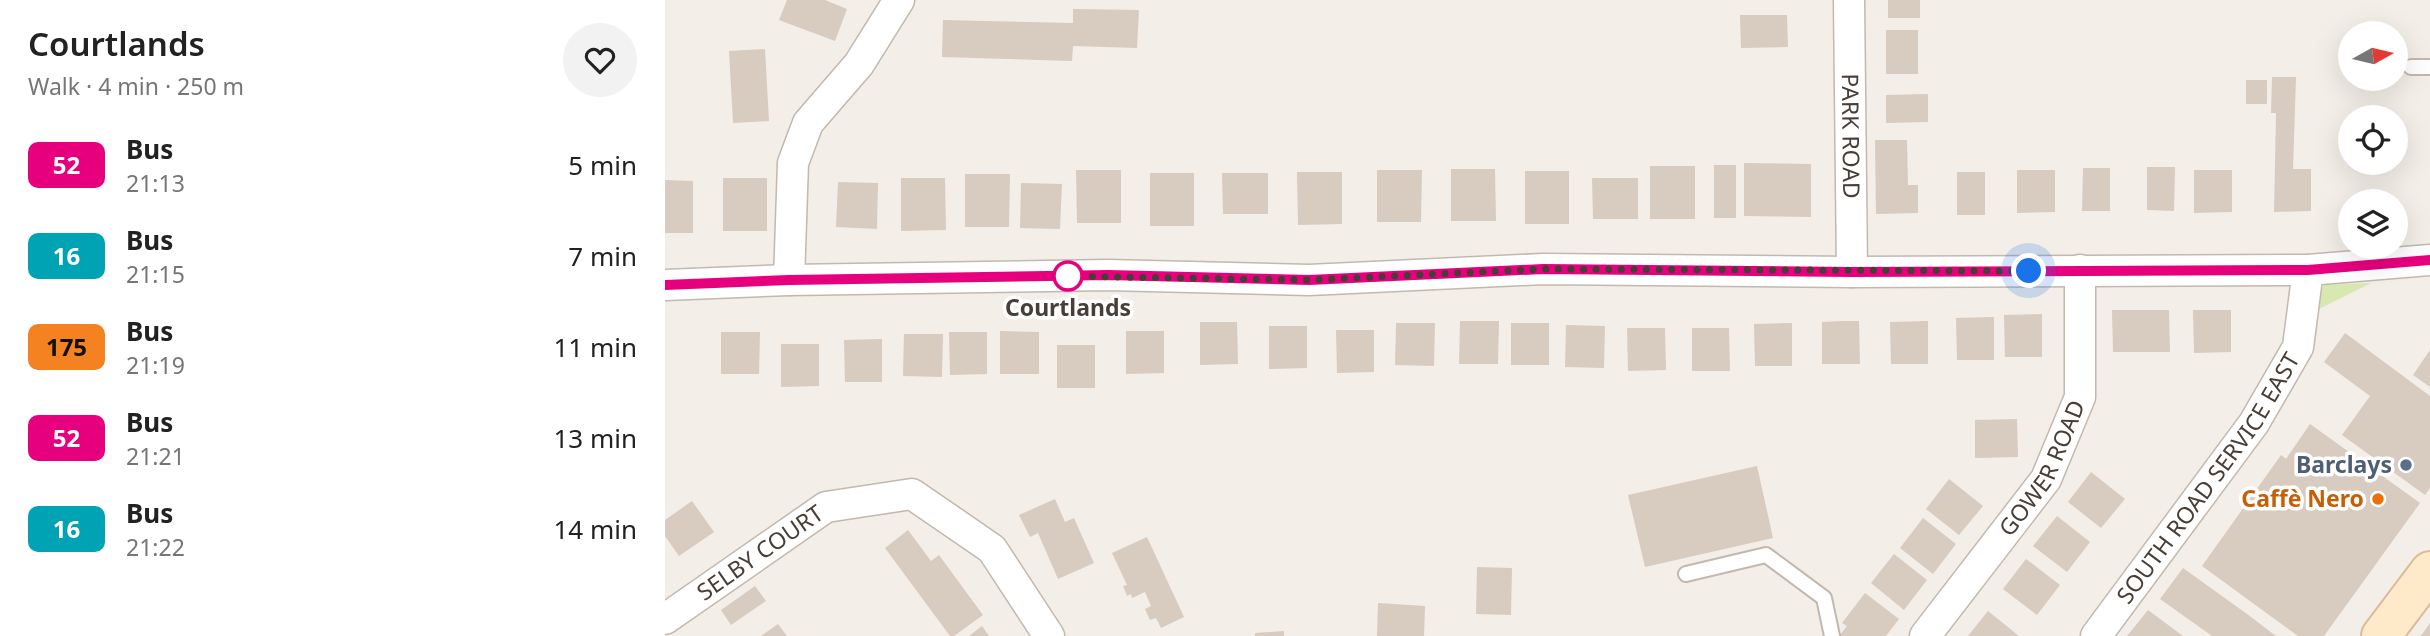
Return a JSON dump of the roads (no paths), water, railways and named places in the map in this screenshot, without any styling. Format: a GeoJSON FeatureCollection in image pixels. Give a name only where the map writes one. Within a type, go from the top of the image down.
{"type":"FeatureCollection","features":[{"type":"Feature","properties":{"kind":"main road"},"geometry":{"type":"LineString","coordinates":[[2381,636],[2430,571]]}},
{"type":"Feature","properties":{"kind":"street"},"geometry":{"type":"LineString","coordinates":[[789,280],[793,163],[808,123],[859,64],[899,0]]}},
{"type":"Feature","properties":{"kind":"street","name":"PARK ROAD"},"geometry":{"type":"LineString","coordinates":[[1849,0],[1851,272]]}},
{"type":"Feature","properties":{"kind":"street"},"geometry":{"type":"LineString","coordinates":[[665,285],[789,280],[1108,275],[1309,280],[1543,269],[1851,272],[2308,270],[2430,260]]}},
{"type":"Feature","properties":{"kind":"street","name":"GOWER ROAD"},"geometry":{"type":"LineString","coordinates":[[1925,636],[2046,479],[2080,397],[2080,270]]}},
{"type":"Feature","properties":{"kind":"street","name":"SOUTH ROAD SERVICE EAST"},"geometry":{"type":"LineString","coordinates":[[2097,636],[2254,422],[2298,346],[2308,270]]}},
{"type":"Feature","properties":{"kind":"street","name":"SELBY COURT"},"geometry":{"type":"LineString","coordinates":[[665,619],[826,506],[912,494],[992,549],[1049,636]]}},
{"type":"Feature","properties":{"kind":"lane"},"geometry":{"type":"LineString","coordinates":[[2411,67],[2430,67]]}},
{"type":"Feature","properties":{"kind":"lane"},"geometry":{"type":"LineString","coordinates":[[1686,574],[1766,555],[1824,598],[1832,636]]}},
{"type":"Feature","properties":{"kind":"place","name":"Courtlands"},"geometry":{"type":"Point","coordinates":[1068,276]}},
{"type":"Feature","properties":{"kind":"place","name":"Barclays"},"geometry":{"type":"Point","coordinates":[2406,465]}},
{"type":"Feature","properties":{"kind":"place","name":"Caffè Nero"},"geometry":{"type":"Point","coordinates":[2378,499]}}]}
